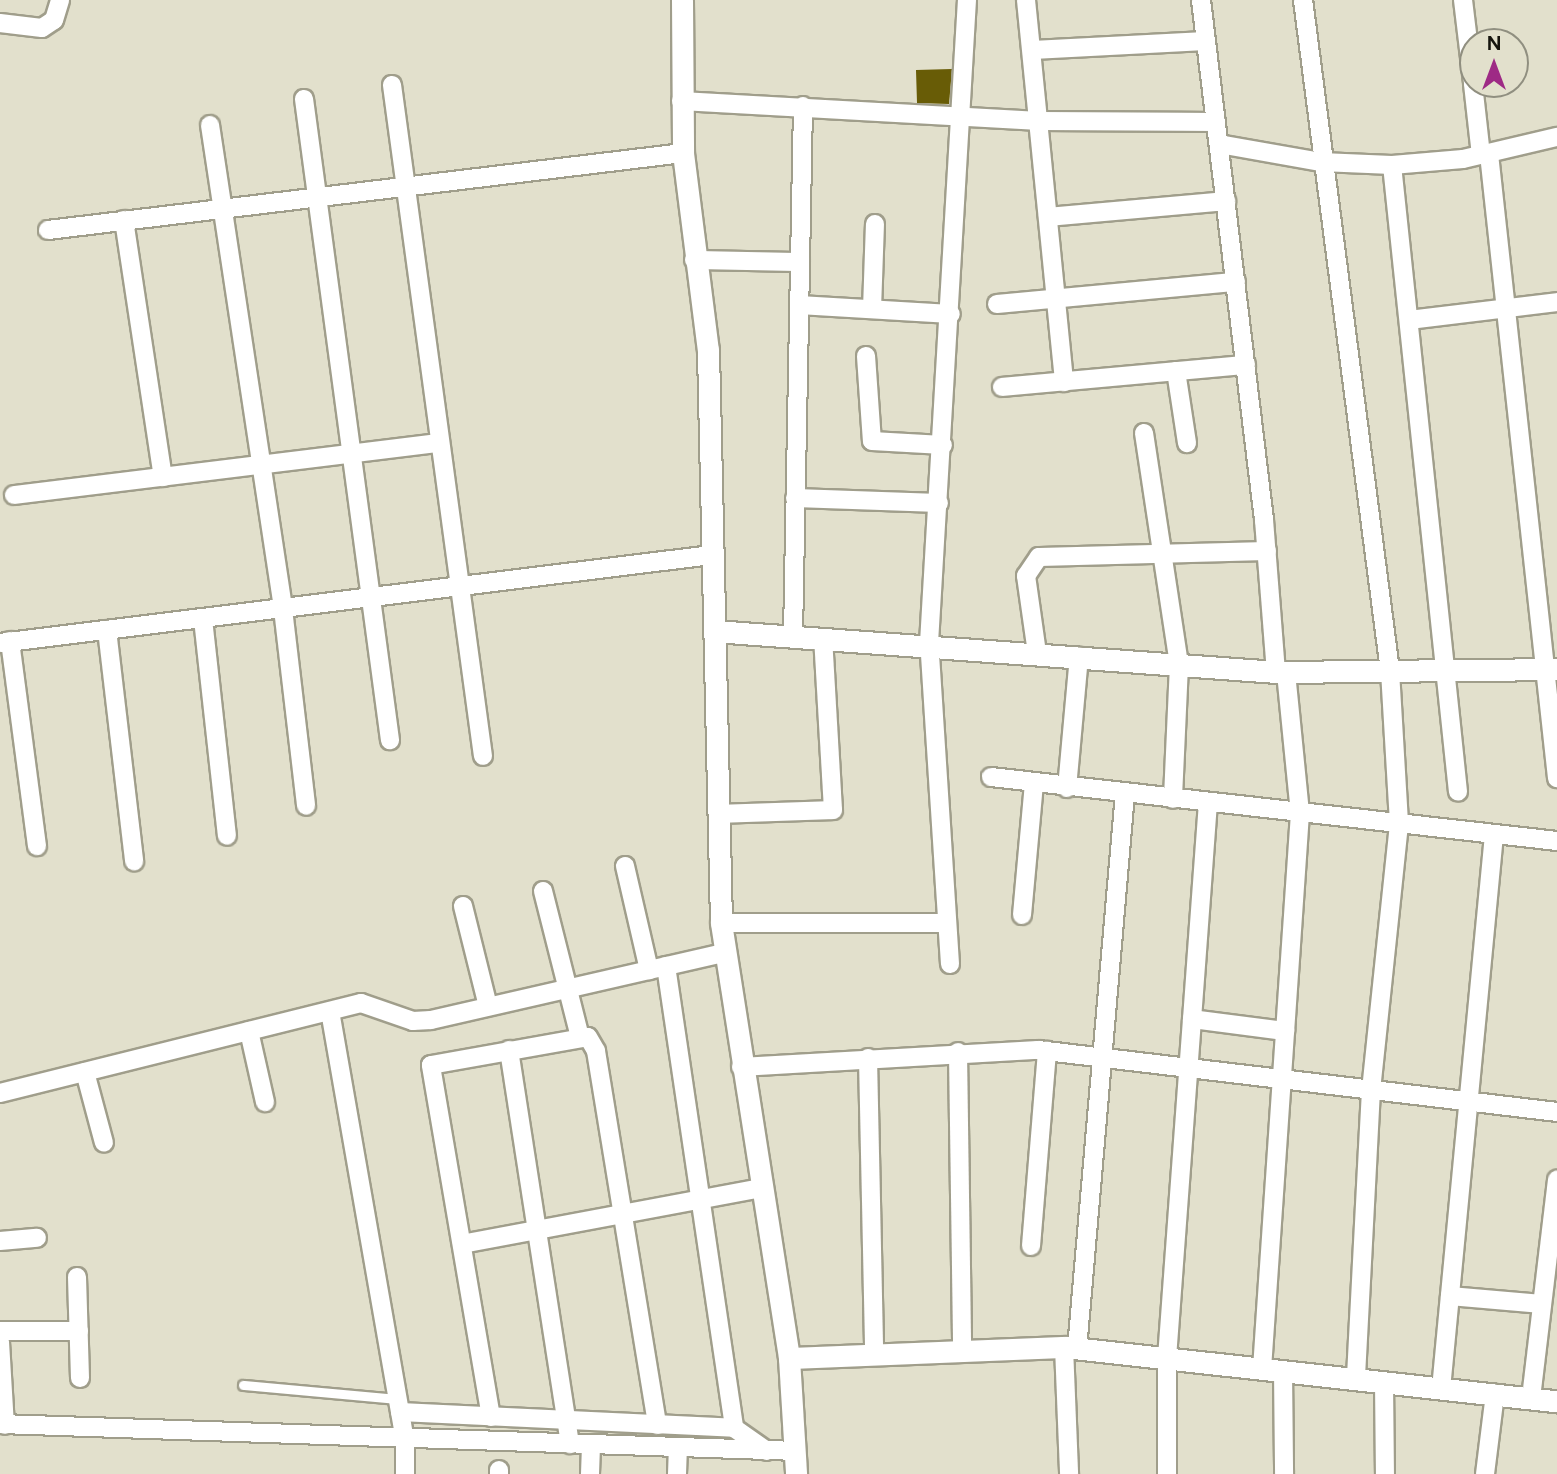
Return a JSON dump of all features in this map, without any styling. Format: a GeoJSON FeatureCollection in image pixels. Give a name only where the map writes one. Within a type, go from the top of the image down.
{"type":"FeatureCollection","features":[{"type":"Feature","properties":{"kind":"street"},"geometry":{"type":"LineString","coordinates":[[0,23],[42,28],[54,19],[60,0]]}},
{"type":"Feature","properties":{"kind":"street"},"geometry":{"type":"LineString","coordinates":[[682,0],[682,153],[694,260],[708,350],[721,923],[741,1067],[789,1358],[796,1474]]}},
{"type":"Feature","properties":{"kind":"street"},"geometry":{"type":"LineString","coordinates":[[950,964],[929,643],[951,314],[967,0]]}},
{"type":"Feature","properties":{"kind":"street"},"geometry":{"type":"LineString","coordinates":[[1026,0],[1064,382]]}},
{"type":"Feature","properties":{"kind":"street"},"geometry":{"type":"LineString","coordinates":[[1200,0],[1300,813],[1282,1079],[1272,1370],[1284,1474]]}},
{"type":"Feature","properties":{"kind":"street"},"geometry":{"type":"LineString","coordinates":[[1303,0],[1321,162],[1390,671],[1399,824],[1371,1090],[1356,1379]]}},
{"type":"Feature","properties":{"kind":"street"},"geometry":{"type":"LineString","coordinates":[[1464,0],[1467,28]]}},
{"type":"Feature","properties":{"kind":"street"},"geometry":{"type":"LineString","coordinates":[[1032,50],[1206,41]]}},
{"type":"Feature","properties":{"kind":"street"},"geometry":{"type":"LineString","coordinates":[[392,85],[457,589],[483,756]]}},
{"type":"Feature","properties":{"kind":"street"},"geometry":{"type":"LineString","coordinates":[[1476,98],[1507,308],[1552,669],[1557,778]]}},
{"type":"Feature","properties":{"kind":"street"},"geometry":{"type":"LineString","coordinates":[[304,99],[368,599],[390,740]]}},
{"type":"Feature","properties":{"kind":"street"},"geometry":{"type":"LineString","coordinates":[[681,101],[1039,121],[1216,122]]}},
{"type":"Feature","properties":{"kind":"street"},"geometry":{"type":"LineString","coordinates":[[793,636],[803,106]]}},
{"type":"Feature","properties":{"kind":"street"},"geometry":{"type":"LineString","coordinates":[[210,125],[283,609],[306,806]]}},
{"type":"Feature","properties":{"kind":"street"},"geometry":{"type":"LineString","coordinates":[[1219,144],[1321,162],[1392,164],[1485,154],[1557,137]]}},
{"type":"Feature","properties":{"kind":"street"},"geometry":{"type":"LineString","coordinates":[[48,230],[682,153]]}},
{"type":"Feature","properties":{"kind":"street"},"geometry":{"type":"LineString","coordinates":[[1392,164],[1458,792]]}},
{"type":"Feature","properties":{"kind":"street"},"geometry":{"type":"LineString","coordinates":[[1048,217],[1226,201]]}},
{"type":"Feature","properties":{"kind":"street"},"geometry":{"type":"LineString","coordinates":[[124,220],[163,477]]}},
{"type":"Feature","properties":{"kind":"street"},"geometry":{"type":"LineString","coordinates":[[872,309],[875,224]]}},
{"type":"Feature","properties":{"kind":"street"},"geometry":{"type":"LineString","coordinates":[[694,260],[800,262]]}},
{"type":"Feature","properties":{"kind":"street"},"geometry":{"type":"LineString","coordinates":[[997,304],[1236,282]]}},
{"type":"Feature","properties":{"kind":"street"},"geometry":{"type":"LineString","coordinates":[[1409,320],[1557,302]]}},
{"type":"Feature","properties":{"kind":"street"},"geometry":{"type":"LineString","coordinates":[[799,305],[951,314]]}},
{"type":"Feature","properties":{"kind":"street"},"geometry":{"type":"LineString","coordinates":[[866,356],[872,441],[943,445]]}},
{"type":"Feature","properties":{"kind":"street"},"geometry":{"type":"LineString","coordinates":[[1002,387],[1246,365]]}},
{"type":"Feature","properties":{"kind":"street"},"geometry":{"type":"LineString","coordinates":[[1176,372],[1187,443]]}},
{"type":"Feature","properties":{"kind":"street"},"geometry":{"type":"LineString","coordinates":[[1144,433],[1179,665],[1173,799]]}},
{"type":"Feature","properties":{"kind":"street"},"geometry":{"type":"LineString","coordinates":[[14,495],[438,443]]}},
{"type":"Feature","properties":{"kind":"street"},"geometry":{"type":"LineString","coordinates":[[795,498],[939,503]]}},
{"type":"Feature","properties":{"kind":"street"},"geometry":{"type":"LineString","coordinates":[[1037,653],[1026,576],[1031,561],[1162,552],[1267,551]]}},
{"type":"Feature","properties":{"kind":"street"},"geometry":{"type":"LineString","coordinates":[[37,846],[5,642],[457,589],[712,555]]}},
{"type":"Feature","properties":{"kind":"street"},"geometry":{"type":"LineString","coordinates":[[203,618],[227,836]]}},
{"type":"Feature","properties":{"kind":"street"},"geometry":{"type":"LineString","coordinates":[[107,630],[134,861]]}},
{"type":"Feature","properties":{"kind":"street"},"geometry":{"type":"LineString","coordinates":[[714,631],[929,643],[1281,672],[1552,669]]}},
{"type":"Feature","properties":{"kind":"street"},"geometry":{"type":"LineString","coordinates":[[718,814],[833,810],[823,638]]}},
{"type":"Feature","properties":{"kind":"street"},"geometry":{"type":"LineString","coordinates":[[1066,788],[1079,657]]}},
{"type":"Feature","properties":{"kind":"street"},"geometry":{"type":"LineString","coordinates":[[991,777],[1066,788],[1557,841]]}},
{"type":"Feature","properties":{"kind":"street"},"geometry":{"type":"LineString","coordinates":[[1022,915],[1034,784]]}},
{"type":"Feature","properties":{"kind":"street"},"geometry":{"type":"LineString","coordinates":[[1069,1474],[1071,1348],[1125,794]]}},
{"type":"Feature","properties":{"kind":"street"},"geometry":{"type":"LineString","coordinates":[[1167,1474],[1167,1358],[1208,803]]}},
{"type":"Feature","properties":{"kind":"street"},"geometry":{"type":"LineString","coordinates":[[1441,1389],[1494,835]]}},
{"type":"Feature","properties":{"kind":"street"},"geometry":{"type":"LineString","coordinates":[[625,866],[657,968],[700,1200],[734,1428]]}},
{"type":"Feature","properties":{"kind":"street"},"geometry":{"type":"LineString","coordinates":[[543,891],[580,1037]]}},
{"type":"Feature","properties":{"kind":"street"},"geometry":{"type":"LineString","coordinates":[[463,906],[488,1006]]}},
{"type":"Feature","properties":{"kind":"street"},"geometry":{"type":"LineString","coordinates":[[721,923],[947,923]]}},
{"type":"Feature","properties":{"kind":"street"},"geometry":{"type":"LineString","coordinates":[[0,1093],[361,1003],[413,1021],[724,953]]}},
{"type":"Feature","properties":{"kind":"street"},"geometry":{"type":"LineString","coordinates":[[330,1011],[405,1438],[405,1474]]}},
{"type":"Feature","properties":{"kind":"street"},"geometry":{"type":"LineString","coordinates":[[1192,1019],[1285,1031]]}},
{"type":"Feature","properties":{"kind":"street"},"geometry":{"type":"LineString","coordinates":[[249,1031],[265,1102]]}},
{"type":"Feature","properties":{"kind":"street"},"geometry":{"type":"LineString","coordinates":[[491,1417],[431,1065],[580,1037],[593,1040],[596,1051],[657,1425]]}},
{"type":"Feature","properties":{"kind":"street"},"geometry":{"type":"LineString","coordinates":[[509,1050],[570,1444]]}},
{"type":"Feature","properties":{"kind":"street"},"geometry":{"type":"LineString","coordinates":[[1031,1246],[1047,1051]]}},
{"type":"Feature","properties":{"kind":"street"},"geometry":{"type":"LineString","coordinates":[[741,1067],[958,1052],[1047,1051],[1557,1112]]}},
{"type":"Feature","properties":{"kind":"street"},"geometry":{"type":"LineString","coordinates":[[958,1052],[962,1346]]}},
{"type":"Feature","properties":{"kind":"street"},"geometry":{"type":"LineString","coordinates":[[868,1058],[874,1352]]}},
{"type":"Feature","properties":{"kind":"street"},"geometry":{"type":"LineString","coordinates":[[85,1072],[104,1143]]}},
{"type":"Feature","properties":{"kind":"street"},"geometry":{"type":"LineString","coordinates":[[1531,1398],[1557,1180]]}},
{"type":"Feature","properties":{"kind":"street"},"geometry":{"type":"LineString","coordinates":[[462,1244],[760,1188]]}},
{"type":"Feature","properties":{"kind":"street"},"geometry":{"type":"LineString","coordinates":[[0,1241],[37,1238]]}},
{"type":"Feature","properties":{"kind":"street"},"geometry":{"type":"LineString","coordinates":[[77,1278],[80,1378]]}},
{"type":"Feature","properties":{"kind":"street"},"geometry":{"type":"LineString","coordinates":[[1450,1296],[1542,1304]]}},
{"type":"Feature","properties":{"kind":"street"},"geometry":{"type":"LineString","coordinates":[[0,1331],[79,1331]]}},
{"type":"Feature","properties":{"kind":"street"},"geometry":{"type":"LineString","coordinates":[[0,1342],[3,1424],[796,1451]]}},
{"type":"Feature","properties":{"kind":"street"},"geometry":{"type":"LineString","coordinates":[[789,1358],[962,1346],[1071,1348],[1557,1401]]}},
{"type":"Feature","properties":{"kind":"street"},"geometry":{"type":"LineString","coordinates":[[1384,1382],[1385,1474]]}},
{"type":"Feature","properties":{"kind":"street"},"geometry":{"type":"LineString","coordinates":[[1485,1474],[1495,1394]]}},
{"type":"Feature","properties":{"kind":"street"},"geometry":{"type":"LineString","coordinates":[[399,1406],[491,1417],[734,1428],[767,1451]]}},
{"type":"Feature","properties":{"kind":"street"},"geometry":{"type":"LineString","coordinates":[[590,1474],[591,1445]]}},
{"type":"Feature","properties":{"kind":"street"},"geometry":{"type":"LineString","coordinates":[[677,1474],[678,1448]]}},
{"type":"Feature","properties":{"kind":"lane"},"geometry":{"type":"LineString","coordinates":[[243,1385],[399,1406]]}},
{"type":"Feature","properties":{"kind":"building"},"geometry":{"type":"Polygon","coordinates":[[[952,69],[949,104],[917,103],[916,70],[952,69]]]}}]}
